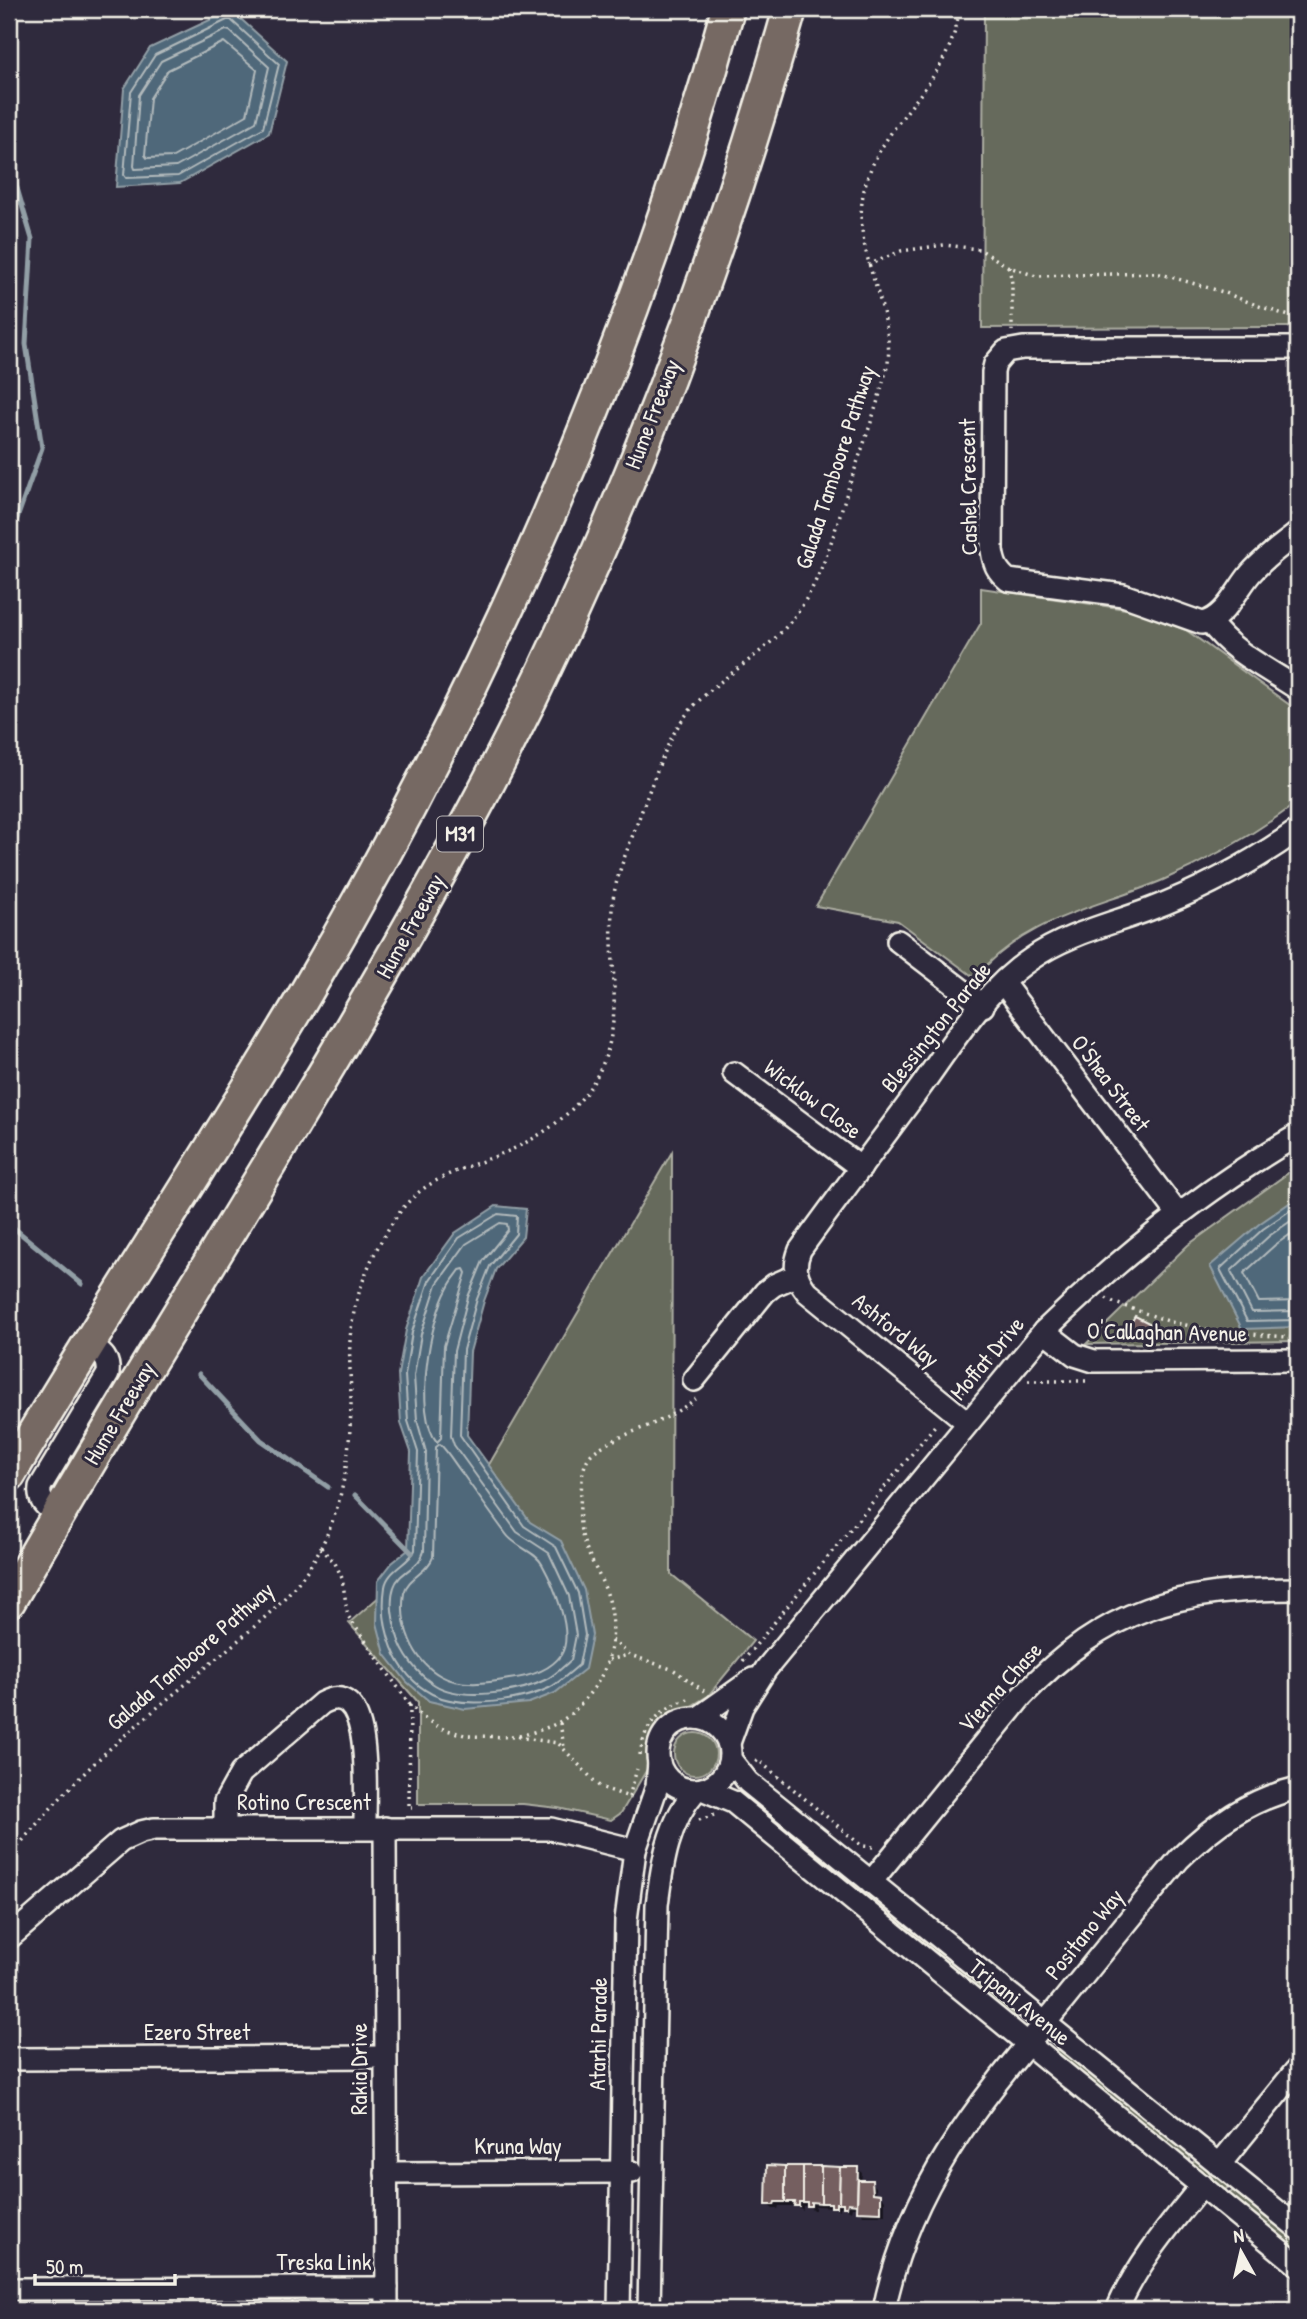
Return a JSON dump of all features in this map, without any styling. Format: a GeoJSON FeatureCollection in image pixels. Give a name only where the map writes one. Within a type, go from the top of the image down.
{"type":"FeatureCollection","features":[{"type":"Feature","properties":{"kind":"highway","name":"M31"},"geometry":{"type":"LineString","coordinates":[[9,1475],[307,990],[401,822],[473,682],[541,532],[606,376],[665,211],[728,9]]}},
{"type":"Feature","properties":{"kind":"highway","name":"Hume Freeway"},"geometry":{"type":"LineString","coordinates":[[9,1601],[57,1515],[277,1155],[414,920],[486,786],[543,669],[609,523],[652,419],[708,268],[790,9]]}},
{"type":"Feature","properties":{"kind":"street","name":"Cashel Crescent"},"geometry":{"type":"LineString","coordinates":[[1210,622],[1192,620],[1123,595],[1021,583],[1008,580],[1000,574],[995,566],[992,550],[993,372],[1006,351],[1023,348],[1298,348]]}},
{"type":"Feature","properties":{"kind":"street"},"geometry":{"type":"LineString","coordinates":[[1298,533],[1252,572],[1224,610],[1210,622],[1219,635],[1236,650],[1298,690]]}},
{"type":"Feature","properties":{"kind":"street","name":"Blessington Parade"},"geometry":{"type":"LineString","coordinates":[[797,1275],[800,1250],[983,1006],[1019,968],[1052,946],[1077,934],[1189,892],[1240,866],[1298,830]]}},
{"type":"Feature","properties":{"kind":"street"},"geometry":{"type":"LineString","coordinates":[[898,941],[983,1006]]}},
{"type":"Feature","properties":{"kind":"street","name":"O'Shea Street"},"geometry":{"type":"LineString","coordinates":[[1003,983],[1178,1214]]}},
{"type":"Feature","properties":{"kind":"street","name":"Wicklow Close"},"geometry":{"type":"LineString","coordinates":[[734,1073],[861,1168]]}},
{"type":"Feature","properties":{"kind":"street","name":"Moffat Drive"},"geometry":{"type":"LineString","coordinates":[[729,1751],[736,1718],[766,1669],[1044,1331],[1084,1292],[1178,1214],[1298,1135]]}},
{"type":"Feature","properties":{"kind":"street"},"geometry":{"type":"LineString","coordinates":[[696,1388],[765,1292],[797,1275]]}},
{"type":"Feature","properties":{"kind":"street","name":"Ashford Way"},"geometry":{"type":"LineString","coordinates":[[797,1275],[807,1292],[967,1422]]}},
{"type":"Feature","properties":{"kind":"street","name":"O'Callaghan Avenue"},"geometry":{"type":"LineString","coordinates":[[1044,1331],[1075,1356],[1094,1361],[1298,1360]]}},
{"type":"Feature","properties":{"kind":"street"},"geometry":{"type":"LineString","coordinates":[[57,1515],[41,1503],[40,1487],[108,1374],[106,1357],[89,1344]]}},
{"type":"Feature","properties":{"kind":"street","name":"Vienna Chase"},"geometry":{"type":"LineString","coordinates":[[871,1882],[1022,1696],[1072,1650],[1103,1629],[1166,1602],[1225,1591],[1298,1589]]}},
{"type":"Feature","properties":{"kind":"street","name":"Moffat Drive"},"geometry":{"type":"LineString","coordinates":[[698,1718],[766,1669]]}},
{"type":"Feature","properties":{"kind":"street","name":"Rakia Drive"},"geometry":{"type":"LineString","coordinates":[[225,1828],[225,1802],[241,1773],[322,1703],[344,1699],[356,1710],[362,1732],[375,1828],[385,2057],[387,2310]]}},
{"type":"Feature","properties":{"kind":"street"},"geometry":{"type":"LineString","coordinates":[[649,2310],[657,1905],[660,1879],[671,1830],[683,1804],[699,1789],[721,1778],[729,1751],[717,1726],[698,1718],[686,1718],[667,1730],[658,1751],[659,1762],[672,1782],[683,1788],[699,1789]]}},
{"type":"Feature","properties":{"kind":"street","name":"Tripani Avenue"},"geometry":{"type":"LineString","coordinates":[[729,1751],[748,1783],[1298,2228]]}},
{"type":"Feature","properties":{"kind":"street","name":"Atarhi Parade"},"geometry":{"type":"LineString","coordinates":[[619,2310],[626,1920],[635,1850],[657,1786],[659,1762]]}},
{"type":"Feature","properties":{"kind":"street","name":"Positano Way"},"geometry":{"type":"LineString","coordinates":[[884,2310],[904,2238],[941,2160],[963,2126],[1195,1842],[1212,1828],[1254,1803],[1298,1788]]}},
{"type":"Feature","properties":{"kind":"street","name":"Tripani Avenue"},"geometry":{"type":"LineString","coordinates":[[699,1789],[733,1802],[1298,2265]]}},
{"type":"Feature","properties":{"kind":"street","name":"Rotino Crescent"},"geometry":{"type":"LineString","coordinates":[[9,1938],[121,1841],[154,1829],[551,1829],[635,1850]]}},
{"type":"Feature","properties":{"kind":"street","name":"Ezero Street"},"geometry":{"type":"LineString","coordinates":[[9,2059],[385,2057]]}},
{"type":"Feature","properties":{"kind":"street"},"geometry":{"type":"LineString","coordinates":[[1219,2165],[1298,2068]]}},
{"type":"Feature","properties":{"kind":"street","name":"Kruna Way"},"geometry":{"type":"LineString","coordinates":[[386,2173],[651,2173]]}},
{"type":"Feature","properties":{"kind":"street"},"geometry":{"type":"LineString","coordinates":[[1117,2310],[1130,2281],[1148,2253],[1202,2185]]}},
{"type":"Feature","properties":{"kind":"street","name":"Treska Link"},"geometry":{"type":"LineString","coordinates":[[9,2289],[387,2288]]}},
{"type":"Feature","properties":{"kind":"path","name":"Galada Tamboore Pathway"},"geometry":{"type":"LineString","coordinates":[[9,1857],[92,1765],[274,1609],[301,1578],[321,1548],[338,1504],[346,1468],[354,1313],[378,1248],[402,1209],[438,1179],[497,1156],[545,1131],[579,1102],[599,1073],[609,1045],[614,1011],[614,895],[624,860],[662,758],[679,725],[702,697],[787,626],[810,592],[826,558],[888,363],[890,348],[886,319],[868,265],[860,218],[863,195],[869,172],[884,143],[940,69],[955,36],[959,9]]}},
{"type":"Feature","properties":{"kind":"path"},"geometry":{"type":"LineString","coordinates":[[868,265],[901,251],[944,245],[979,249],[1009,267],[1036,276],[1157,273],[1223,292],[1298,319]]}},
{"type":"Feature","properties":{"kind":"path"},"geometry":{"type":"LineString","coordinates":[[1009,267],[1012,283],[1012,340]]}},
{"type":"Feature","properties":{"kind":"path"},"geometry":{"type":"LineString","coordinates":[[517,1737],[560,1723],[576,1710],[600,1680],[608,1660],[612,1640],[609,1598],[585,1545],[580,1523],[582,1485],[587,1459],[600,1447],[670,1416],[696,1388]]}},
{"type":"Feature","properties":{"kind":"path"},"geometry":{"type":"LineString","coordinates":[[612,1640],[630,1655],[674,1670],[720,1704]]}},
{"type":"Feature","properties":{"kind":"path"},"geometry":{"type":"LineString","coordinates":[[608,1660],[630,1655]]}},
{"type":"Feature","properties":{"kind":"path"},"geometry":{"type":"LineString","coordinates":[[410,1705],[409,1808],[413,1808],[413,1828]]}},
{"type":"Feature","properties":{"kind":"path"},"geometry":{"type":"LineString","coordinates":[[560,1723],[565,1749]]}},
{"type":"Feature","properties":{"kind":"green space"},"geometry":{"type":"Polygon","coordinates":[[[984,9],[1298,9],[1298,327],[982,328],[984,9]]]}},
{"type":"Feature","properties":{"kind":"green space"},"geometry":{"type":"Polygon","coordinates":[[[981,588],[1133,610],[1186,630],[1298,711],[1298,802],[1249,835],[1181,872],[1039,928],[995,957],[975,978],[898,921],[816,906],[981,623],[981,588]]]}},
{"type":"Feature","properties":{"kind":"green space"},"geometry":{"type":"Polygon","coordinates":[[[672,1152],[671,1574],[753,1641],[708,1696],[661,1724],[652,1761],[621,1813],[611,1820],[558,1808],[523,1804],[418,1804],[418,1702],[349,1623],[446,1538],[672,1152]]]}},
{"type":"Feature","properties":{"kind":"green space"},"geometry":{"type":"Polygon","coordinates":[[[1298,1166],[1298,1341],[1086,1344],[1188,1245],[1298,1166]]]}},
{"type":"Feature","properties":{"kind":"green space"},"geometry":{"type":"Polygon","coordinates":[[[695,1733],[710,1739],[716,1754],[710,1769],[695,1775],[680,1769],[674,1754],[680,1739],[695,1733]]]}},
{"type":"Feature","properties":{"kind":"green space"},"geometry":{"type":"Polygon","coordinates":[[[741,1788],[840,1868],[835,1875],[736,1794],[741,1788]]]}},
{"type":"Feature","properties":{"kind":"green space"},"geometry":{"type":"Polygon","coordinates":[[[843,1871],[887,1906],[882,1913],[838,1878],[843,1871]]]}},
{"type":"Feature","properties":{"kind":"green space"},"geometry":{"type":"Polygon","coordinates":[[[889,1910],[1019,2014],[1011,2021],[885,1915],[889,1910]]]}},
{"type":"Feature","properties":{"kind":"green space"},"geometry":{"type":"Polygon","coordinates":[[[1062,2047],[1193,2154],[1187,2162],[1054,2054],[1062,2047]]]}},
{"type":"Feature","properties":{"kind":"green space"},"geometry":{"type":"Polygon","coordinates":[[[1196,2158],[1232,2182],[1222,2194],[1189,2168],[1196,2158]]]}},
{"type":"Feature","properties":{"kind":"green space"},"geometry":{"type":"Polygon","coordinates":[[[1237,2187],[1298,2237],[1298,2256],[1228,2195],[1237,2187]]]}},
{"type":"Feature","properties":{"kind":"water"},"geometry":{"type":"Polygon","coordinates":[[[231,10],[287,61],[269,133],[180,183],[116,187],[124,89],[150,48],[231,10]]]}},
{"type":"Feature","properties":{"kind":"water"},"geometry":{"type":"Polygon","coordinates":[[[1298,1197],[1298,1327],[1242,1329],[1210,1266],[1259,1224],[1298,1197]]]}},
{"type":"Feature","properties":{"kind":"water"},"geometry":{"type":"Polygon","coordinates":[[[496,1206],[526,1209],[523,1237],[496,1269],[484,1301],[470,1352],[467,1435],[530,1522],[561,1541],[584,1590],[592,1635],[585,1669],[555,1693],[529,1703],[465,1709],[429,1701],[407,1682],[385,1654],[377,1623],[378,1581],[392,1563],[408,1550],[411,1452],[401,1423],[398,1374],[406,1330],[423,1277],[455,1233],[496,1206]]]}},
{"type":"Feature","properties":{"kind":"building"},"geometry":{"type":"Polygon","coordinates":[[[1135,1316],[1151,1324],[1146,1334],[1129,1326],[1135,1316]]]}},
{"type":"Feature","properties":{"kind":"building"},"geometry":{"type":"Polygon","coordinates":[[[767,2165],[785,2166],[785,2202],[766,2205],[767,2165]]]}},
{"type":"Feature","properties":{"kind":"building"},"geometry":{"type":"Polygon","coordinates":[[[785,2166],[803,2166],[803,2202],[799,2202],[799,2206],[794,2206],[795,2202],[785,2202],[785,2166]]]}},
{"type":"Feature","properties":{"kind":"building"},"geometry":{"type":"Polygon","coordinates":[[[803,2166],[821,2166],[821,2203],[811,2202],[811,2206],[807,2206],[807,2202],[803,2202],[803,2166]]]}},
{"type":"Feature","properties":{"kind":"building"},"geometry":{"type":"Polygon","coordinates":[[[821,2166],[840,2167],[839,2203],[836,2203],[836,2207],[831,2207],[831,2203],[821,2203],[821,2166]]]}},
{"type":"Feature","properties":{"kind":"building"},"geometry":{"type":"Polygon","coordinates":[[[840,2167],[858,2167],[857,2204],[848,2203],[847,2207],[843,2207],[843,2203],[839,2203],[840,2167]]]}},
{"type":"Feature","properties":{"kind":"building"},"geometry":{"type":"Polygon","coordinates":[[[858,2180],[872,2180],[873,2193],[881,2194],[881,2212],[857,2211],[858,2180]]]}},
{"type":"Feature","properties":{"kind":"waterway"},"geometry":{"type":"LineString","coordinates":[[9,146],[16,185],[32,239],[26,344],[42,448],[9,541]]}},
{"type":"Feature","properties":{"kind":"waterway"},"geometry":{"type":"LineString","coordinates":[[9,1224],[82,1284]]}},
{"type":"Feature","properties":{"kind":"waterway"},"geometry":{"type":"LineString","coordinates":[[199,1374],[261,1440],[328,1487]]}},
{"type":"Feature","properties":{"kind":"waterway"},"geometry":{"type":"LineString","coordinates":[[355,1495],[412,1553]]}}]}
